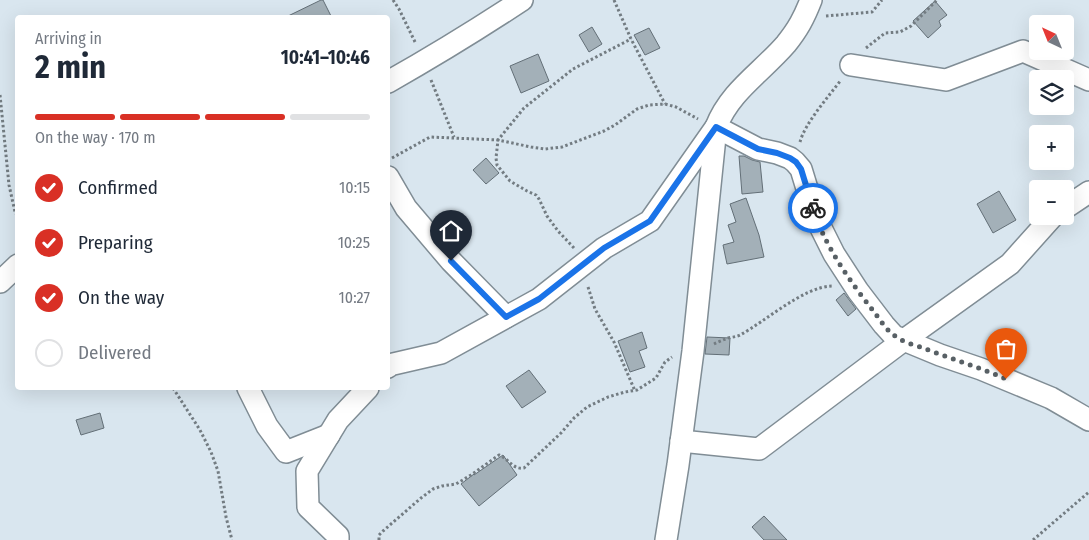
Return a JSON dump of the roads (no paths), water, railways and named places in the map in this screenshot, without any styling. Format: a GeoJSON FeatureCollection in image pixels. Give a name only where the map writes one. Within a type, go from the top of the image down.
{"type":"FeatureCollection","features":[{"type":"Feature","properties":{"kind":"street"},"geometry":{"type":"LineString","coordinates":[[390,81],[491,21],[522,0]]}},
{"type":"Feature","properties":{"kind":"street"},"geometry":{"type":"LineString","coordinates":[[666,540],[693,351],[716,127],[728,103],[784,46],[807,10],[792,0]]}},
{"type":"Feature","properties":{"kind":"street"},"geometry":{"type":"LineString","coordinates":[[851,66],[946,80],[1023,51],[1089,80]]}},
{"type":"Feature","properties":{"kind":"street"},"geometry":{"type":"LineString","coordinates":[[716,127],[758,149],[777,153],[796,162],[801,169],[816,218],[834,254],[858,291],[894,336],[1051,398],[1089,420]]}},
{"type":"Feature","properties":{"kind":"street"},"geometry":{"type":"LineString","coordinates":[[390,365],[441,352],[539,299],[604,248],[650,221],[716,127]]}},
{"type":"Feature","properties":{"kind":"street"},"geometry":{"type":"LineString","coordinates":[[390,180],[406,208],[451,261],[506,317]]}},
{"type":"Feature","properties":{"kind":"street"},"geometry":{"type":"LineString","coordinates":[[1074,202],[1089,192]]}},
{"type":"Feature","properties":{"kind":"street"},"geometry":{"type":"LineString","coordinates":[[681,441],[759,449],[904,340],[1010,264],[1045,225]]}},
{"type":"Feature","properties":{"kind":"street"},"geometry":{"type":"LineString","coordinates":[[0,282],[15,268]]}},
{"type":"Feature","properties":{"kind":"street"},"geometry":{"type":"LineString","coordinates":[[249,390],[267,426],[286,452],[329,435]]}},
{"type":"Feature","properties":{"kind":"street"},"geometry":{"type":"LineString","coordinates":[[338,540],[338,536],[308,507],[307,471],[338,420],[366,390]]}}]}
